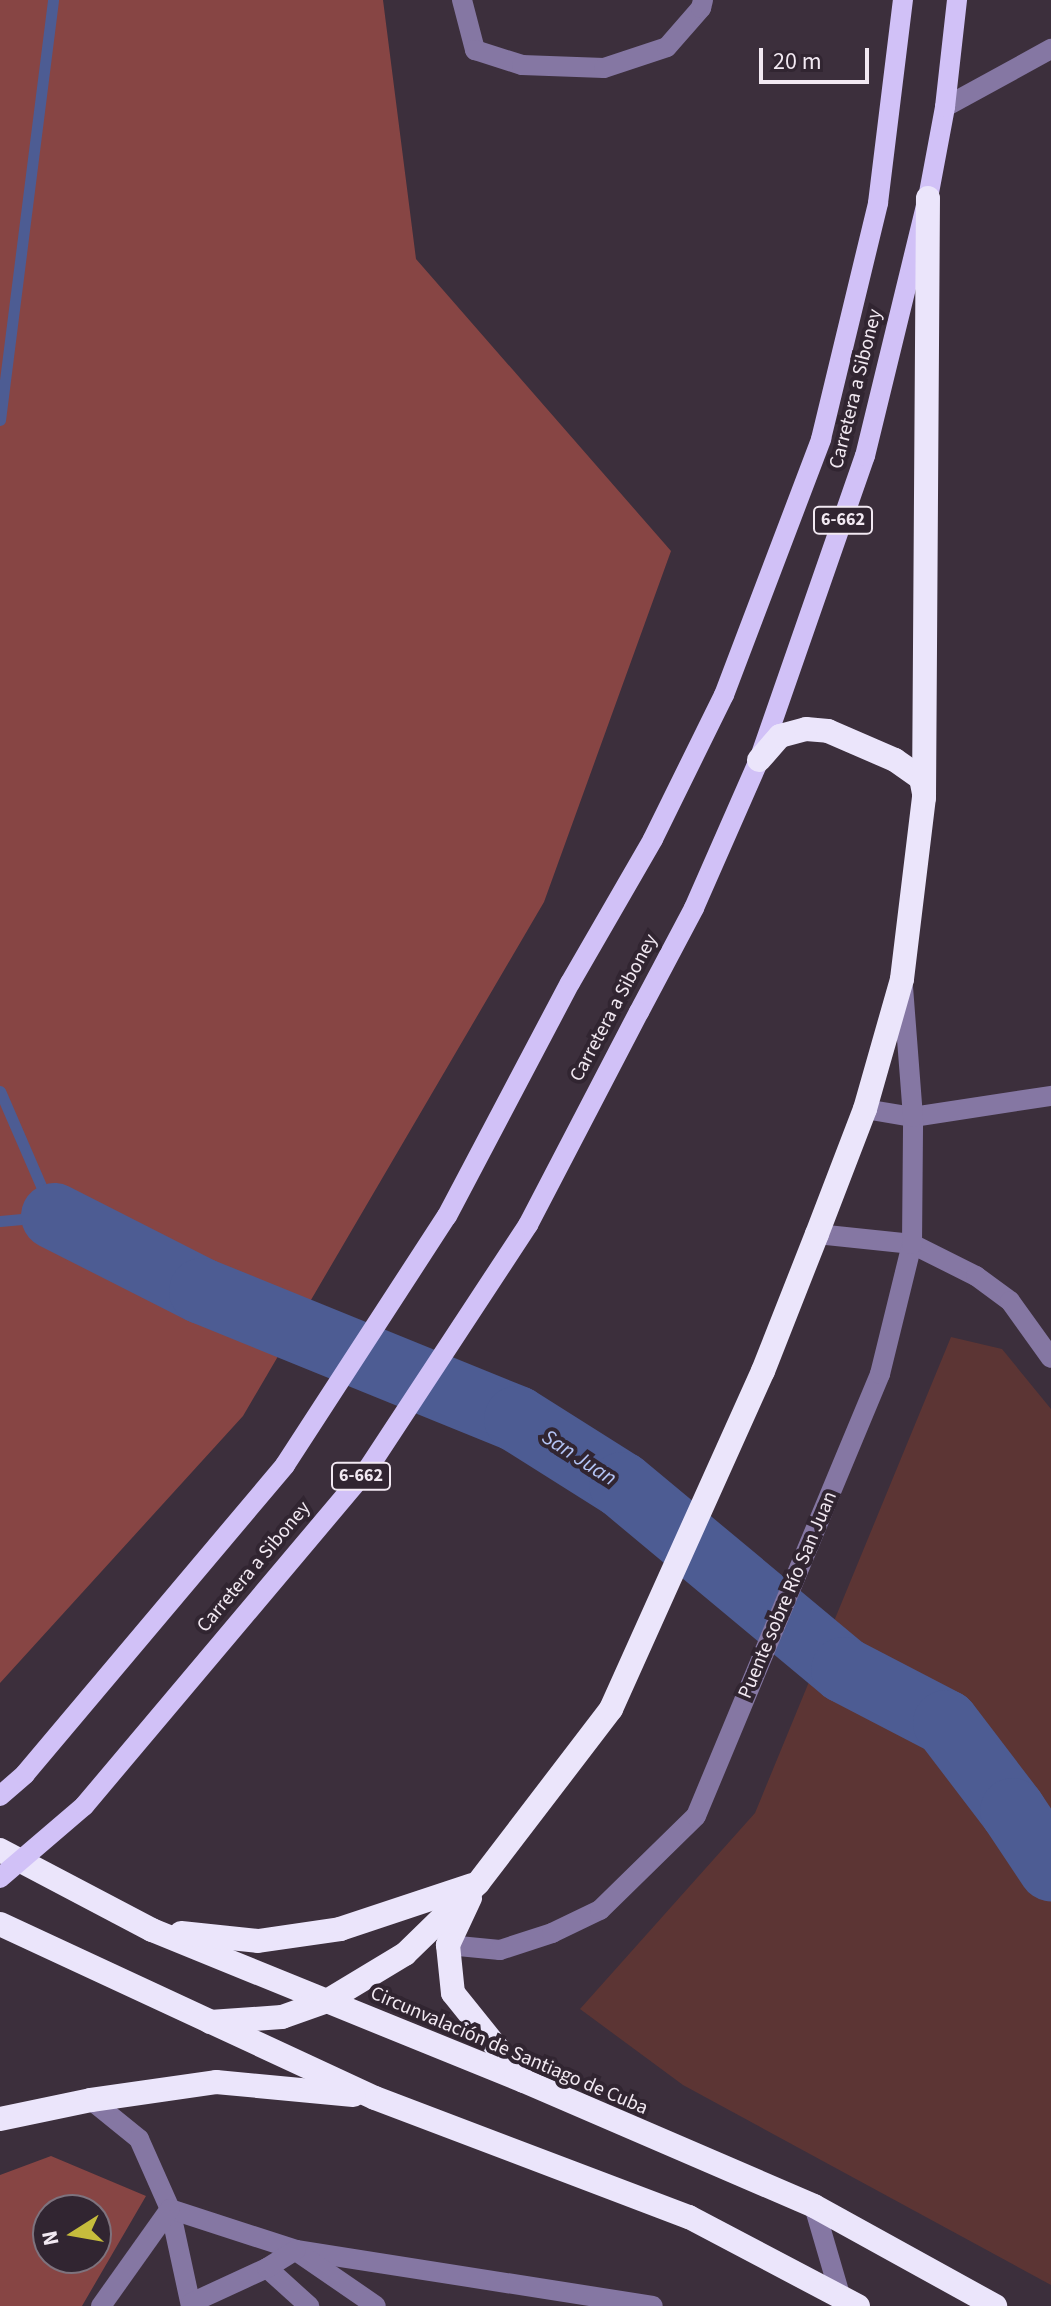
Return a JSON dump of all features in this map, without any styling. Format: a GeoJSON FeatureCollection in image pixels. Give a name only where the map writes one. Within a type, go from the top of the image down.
{"type":"FeatureCollection","features":[{"type":"Feature","properties":{"kind":"highway"},"geometry":{"type":"LineString","coordinates":[[210,2022],[282,2017],[327,2001],[405,1954],[478,1883],[611,1709],[763,1371],[793,1295],[865,1109],[902,979],[924,798],[928,198]]}},
{"type":"Feature","properties":{"kind":"highway"},"geometry":{"type":"LineString","coordinates":[[759,760],[780,736],[806,729],[828,731],[895,760],[921,778],[924,798]]}},
{"type":"Feature","properties":{"kind":"highway","name":"Circunvalación de Santiago de Cuba"},"geometry":{"type":"LineString","coordinates":[[0,1850],[152,1930],[524,2081],[814,2206],[995,2306]]}},
{"type":"Feature","properties":{"kind":"highway"},"geometry":{"type":"LineString","coordinates":[[152,1930],[258,1941],[340,1929],[478,1883]]}},
{"type":"Feature","properties":{"kind":"highway"},"geometry":{"type":"LineString","coordinates":[[478,1883],[448,1945],[453,1993],[524,2081]]}},
{"type":"Feature","properties":{"kind":"highway"},"geometry":{"type":"LineString","coordinates":[[0,1924],[375,2098],[689,2217],[847,2302]]}},
{"type":"Feature","properties":{"kind":"highway"},"geometry":{"type":"LineString","coordinates":[[0,2119],[91,2100],[216,2082],[375,2098]]}},
{"type":"Feature","properties":{"kind":"main road","name":"Carretera a Siboney"},"geometry":{"type":"LineString","coordinates":[[0,1796],[25,1774],[285,1465],[447,1216],[570,983],[653,839],[724,695],[821,439],[878,203],[903,0]]}},
{"type":"Feature","properties":{"kind":"main road","name":"Carretera a Siboney"},"geometry":{"type":"LineString","coordinates":[[0,1878],[84,1806],[369,1467],[528,1225],[694,908],[759,760],[865,456],[928,198],[945,107],[957,0]]}},
{"type":"Feature","properties":{"kind":"street"},"geometry":{"type":"LineString","coordinates":[[462,0],[475,50],[522,65],[604,68],[667,47],[701,8],[703,0]]}},
{"type":"Feature","properties":{"kind":"street"},"geometry":{"type":"LineString","coordinates":[[945,107],[1051,49]]}},
{"type":"Feature","properties":{"kind":"street","name":"Puente sobre Río San Juan"},"geometry":{"type":"LineString","coordinates":[[448,1945],[500,1950],[552,1933],[600,1910],[696,1816],[880,1374],[912,1244],[913,1117],[902,979]]}},
{"type":"Feature","properties":{"kind":"street"},"geometry":{"type":"LineString","coordinates":[[865,1109],[913,1117],[1051,1096]]}},
{"type":"Feature","properties":{"kind":"street"},"geometry":{"type":"LineString","coordinates":[[817,1234],[912,1244],[976,1276],[1010,1301],[1051,1358]]}},
{"type":"Feature","properties":{"kind":"street"},"geometry":{"type":"LineString","coordinates":[[91,2100],[139,2139],[170,2209],[191,2304],[267,2268],[296,2250]]}},
{"type":"Feature","properties":{"kind":"street"},"geometry":{"type":"LineString","coordinates":[[814,2206],[847,2302]]}},
{"type":"Feature","properties":{"kind":"street"},"geometry":{"type":"LineString","coordinates":[[170,2209],[296,2250],[653,2306]]}},
{"type":"Feature","properties":{"kind":"street"},"geometry":{"type":"LineString","coordinates":[[101,2306],[170,2209]]}},
{"type":"Feature","properties":{"kind":"street"},"geometry":{"type":"LineString","coordinates":[[296,2250],[376,2306]]}},
{"type":"Feature","properties":{"kind":"street"},"geometry":{"type":"LineString","coordinates":[[267,2268],[309,2306]]}},
{"type":"Feature","properties":{"kind":"shaded area"},"geometry":{"type":"Polygon","coordinates":[[[0,0],[383,0],[416,259],[671,551],[544,902],[243,1416],[0,1683],[0,0]]]}},
{"type":"Feature","properties":{"kind":"shaded area"},"geometry":{"type":"Polygon","coordinates":[[[951,1337],[1002,1349],[1051,1409],[1051,2285],[683,2085],[580,2009],[755,1813],[951,1337]]]}},
{"type":"Feature","properties":{"kind":"shaded area"},"geometry":{"type":"Polygon","coordinates":[[[51,2156],[146,2196],[112,2254],[112,2194],[32,2194],[32,2274],[101,2274],[82,2306],[0,2306],[0,2175],[51,2156]]]}},
{"type":"Feature","properties":{"kind":"waterway"},"geometry":{"type":"LineString","coordinates":[[0,420],[53,0]]}},
{"type":"Feature","properties":{"kind":"waterway"},"geometry":{"type":"LineString","coordinates":[[0,1091],[54,1216],[0,1221]]}},
{"type":"Feature","properties":{"kind":"waterway","name":"San Juan"},"geometry":{"type":"LineString","coordinates":[[54,1216],[202,1291],[517,1419],[622,1485],[844,1670],[946,1723],[1013,1811],[1051,1868]]}}]}
